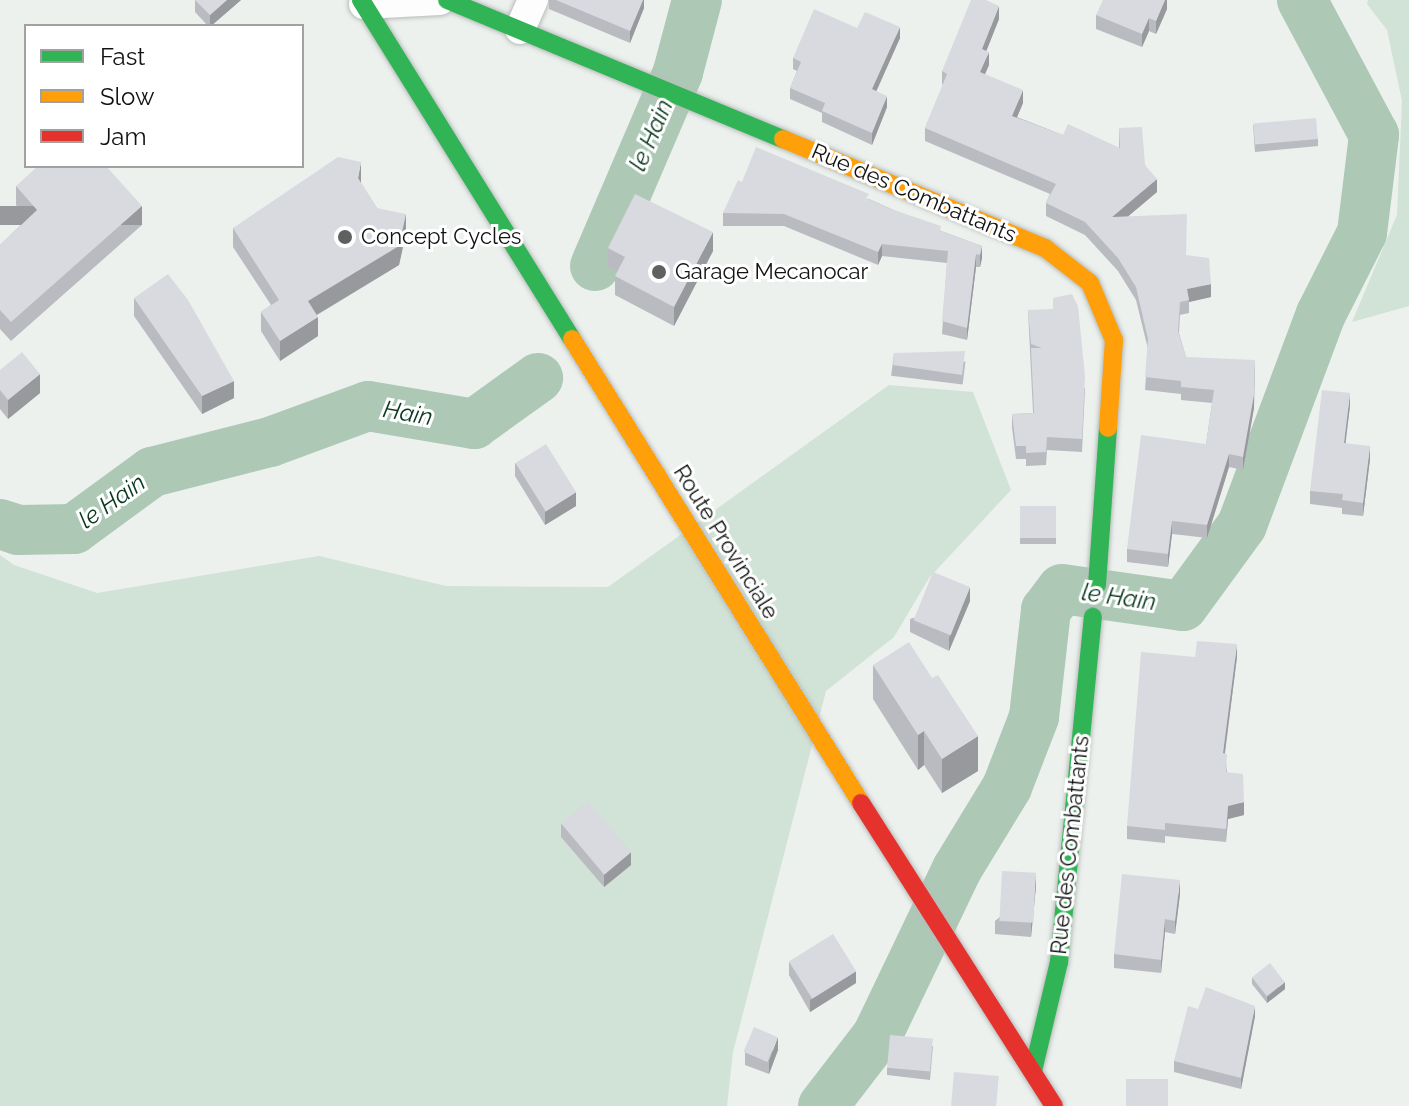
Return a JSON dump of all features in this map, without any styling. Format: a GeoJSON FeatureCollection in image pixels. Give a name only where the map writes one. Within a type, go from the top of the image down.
{"type":"FeatureCollection","features":[{"type":"Feature","properties":{"kind":"street"},"geometry":{"type":"LineString","coordinates":[[362,2],[440,0]]}},
{"type":"Feature","properties":{"kind":"street","name":"Rue des Combattants"},"geometry":{"type":"LineString","coordinates":[[447,0],[1045,248],[1090,283],[1114,340],[1097,585]]}},
{"type":"Feature","properties":{"kind":"street"},"geometry":{"type":"LineString","coordinates":[[520,29],[533,0]]}},
{"type":"Feature","properties":{"kind":"street","name":"Route Provinciale"},"geometry":{"type":"LineString","coordinates":[[362,2],[954,952],[1054,1106]]}},
{"type":"Feature","properties":{"kind":"street","name":"Rue des Combattants"},"geometry":{"type":"LineString","coordinates":[[1033,1071],[1059,962],[1093,617]]}},
{"type":"Feature","properties":{"kind":"green space"},"geometry":{"type":"Polygon","coordinates":[[[1368,0],[1409,0],[1409,306],[1352,322],[1397,215],[1402,101],[1387,30],[1367,4],[1368,0]]]}},
{"type":"Feature","properties":{"kind":"green space"},"geometry":{"type":"Polygon","coordinates":[[[889,385],[973,392],[1011,490],[929,578],[894,637],[826,691],[733,1052],[727,1106],[0,1106],[0,555],[14,565],[97,593],[319,556],[446,586],[608,587],[889,385]]]}},
{"type":"Feature","properties":{"kind":"building"},"geometry":{"type":"Polygon","coordinates":[[[195,0],[227,0],[210,15],[195,0]]]}},
{"type":"Feature","properties":{"kind":"building"},"geometry":{"type":"Polygon","coordinates":[[[556,0],[643,0],[630,31],[556,0]]]}},
{"type":"Feature","properties":{"kind":"building"},"geometry":{"type":"Polygon","coordinates":[[[971,0],[986,0],[999,6],[982,49],[989,52],[980,72],[1023,90],[1012,116],[1063,135],[1068,124],[1120,148],[1119,128],[1142,127],[1145,165],[1157,179],[1112,217],[1187,214],[1186,255],[1209,258],[1211,284],[1187,289],[1189,300],[1180,302],[1178,331],[1186,357],[1255,360],[1254,395],[1243,457],[1229,454],[1207,525],[1172,521],[1168,554],[1127,549],[1141,435],[1206,444],[1214,390],[1181,387],[1181,381],[1145,377],[1148,339],[1136,287],[1118,258],[1085,222],[1046,203],[1056,184],[925,128],[947,74],[942,71],[971,0]]]}},
{"type":"Feature","properties":{"kind":"building"},"geometry":{"type":"Polygon","coordinates":[[[1103,0],[1165,0],[1156,21],[1149,18],[1142,34],[1096,15],[1103,0]]]}},
{"type":"Feature","properties":{"kind":"building"},"geometry":{"type":"Polygon","coordinates":[[[814,9],[857,28],[865,12],[900,27],[872,89],[887,96],[872,133],[822,111],[825,103],[790,88],[801,62],[793,58],[814,9]]]}},
{"type":"Feature","properties":{"kind":"building"},"geometry":{"type":"Polygon","coordinates":[[[1316,118],[1318,139],[1255,144],[1253,123],[1316,118]]]}},
{"type":"Feature","properties":{"kind":"building"},"geometry":{"type":"Polygon","coordinates":[[[756,147],[869,194],[866,198],[891,209],[941,226],[940,231],[982,246],[980,255],[976,254],[967,328],[942,321],[948,251],[882,244],[878,252],[784,214],[723,213],[738,180],[742,182],[756,147]]]}},
{"type":"Feature","properties":{"kind":"building"},"geometry":{"type":"Polygon","coordinates":[[[338,157],[361,162],[358,178],[377,208],[406,214],[399,246],[308,301],[318,317],[280,341],[261,312],[279,300],[233,228],[338,157]]]}},
{"type":"Feature","properties":{"kind":"building"},"geometry":{"type":"Polygon","coordinates":[[[36,168],[108,168],[142,206],[11,322],[0,310],[0,245],[37,210],[16,186],[36,168]]]}},
{"type":"Feature","properties":{"kind":"building","name":"Garage Mecanocar"},"geometry":{"type":"Polygon","coordinates":[[[635,194],[713,232],[674,307],[615,276],[625,257],[608,248],[635,194]]]}},
{"type":"Feature","properties":{"kind":"building"},"geometry":{"type":"Polygon","coordinates":[[[168,274],[188,300],[234,381],[202,396],[134,298],[168,274]]]}},
{"type":"Feature","properties":{"kind":"building"},"geometry":{"type":"Polygon","coordinates":[[[1072,294],[1078,306],[1085,376],[1082,439],[1047,437],[1046,452],[1026,453],[1026,446],[1016,446],[1012,414],[1034,413],[1031,348],[1042,348],[1031,344],[1028,310],[1053,309],[1053,298],[1072,294]]]}},
{"type":"Feature","properties":{"kind":"building"},"geometry":{"type":"Polygon","coordinates":[[[965,351],[962,375],[893,365],[894,353],[965,351]]]}},
{"type":"Feature","properties":{"kind":"building"},"geometry":{"type":"Polygon","coordinates":[[[22,352],[40,374],[8,400],[0,390],[0,370],[22,352]]]}},
{"type":"Feature","properties":{"kind":"building"},"geometry":{"type":"Polygon","coordinates":[[[1322,390],[1350,393],[1344,443],[1370,446],[1363,503],[1342,500],[1343,494],[1310,491],[1322,390]]]}},
{"type":"Feature","properties":{"kind":"building"},"geometry":{"type":"Polygon","coordinates":[[[546,444],[576,492],[546,511],[515,463],[546,444]]]}},
{"type":"Feature","properties":{"kind":"building"},"geometry":{"type":"Polygon","coordinates":[[[1020,506],[1056,506],[1056,538],[1020,538],[1020,506]]]}},
{"type":"Feature","properties":{"kind":"building"},"geometry":{"type":"Polygon","coordinates":[[[933,572],[970,587],[951,635],[914,620],[933,572]]]}},
{"type":"Feature","properties":{"kind":"building"},"geometry":{"type":"Polygon","coordinates":[[[1197,641],[1237,644],[1223,753],[1227,754],[1226,772],[1243,774],[1244,802],[1228,806],[1226,829],[1165,823],[1165,830],[1127,826],[1141,652],[1195,657],[1197,641]]]}},
{"type":"Feature","properties":{"kind":"building"},"geometry":{"type":"Polygon","coordinates":[[[909,642],[932,678],[938,675],[978,736],[942,759],[924,731],[918,735],[873,665],[909,642]]]}},
{"type":"Feature","properties":{"kind":"building"},"geometry":{"type":"Polygon","coordinates":[[[588,801],[631,852],[604,875],[561,823],[588,801]]]}},
{"type":"Feature","properties":{"kind":"building"},"geometry":{"type":"Polygon","coordinates":[[[1002,871],[1036,873],[1033,923],[999,921],[1002,871]]]}},
{"type":"Feature","properties":{"kind":"building"},"geometry":{"type":"Polygon","coordinates":[[[1122,874],[1180,880],[1175,921],[1165,919],[1161,960],[1114,954],[1122,874]]]}},
{"type":"Feature","properties":{"kind":"building"},"geometry":{"type":"Polygon","coordinates":[[[833,934],[856,971],[812,999],[789,962],[833,934]]]}},
{"type":"Feature","properties":{"kind":"building"},"geometry":{"type":"Polygon","coordinates":[[[1270,963],[1285,982],[1267,996],[1252,977],[1270,963]]]}},
{"type":"Feature","properties":{"kind":"building"},"geometry":{"type":"Polygon","coordinates":[[[1206,987],[1255,1006],[1241,1078],[1174,1061],[1188,1006],[1198,1009],[1206,987]]]}},
{"type":"Feature","properties":{"kind":"building"},"geometry":{"type":"Polygon","coordinates":[[[754,1027],[778,1037],[767,1062],[743,1052],[754,1027]]]}},
{"type":"Feature","properties":{"kind":"building"},"geometry":{"type":"Polygon","coordinates":[[[890,1035],[933,1039],[930,1072],[887,1068],[890,1035]]]}},
{"type":"Feature","properties":{"kind":"building"},"geometry":{"type":"Polygon","coordinates":[[[954,1072],[999,1076],[996,1106],[951,1106],[954,1072]]]}},
{"type":"Feature","properties":{"kind":"building"},"geometry":{"type":"Polygon","coordinates":[[[1126,1079],[1168,1079],[1168,1106],[1126,1106],[1126,1079]]]}},
{"type":"Feature","properties":{"kind":"waterway","name":"le Hain"},"geometry":{"type":"LineString","coordinates":[[595,266],[678,72],[697,0]]}},
{"type":"Feature","properties":{"kind":"waterway","name":"le Hain"},"geometry":{"type":"LineString","coordinates":[[823,1106],[877,1036],[957,869],[1007,787],[1034,717],[1046,610],[1062,589],[1183,606],[1242,525],[1321,314],[1362,233],[1374,135],[1302,0]]}},
{"type":"Feature","properties":{"kind":"waterway","name":"le Hain"},"geometry":{"type":"LineString","coordinates":[[0,524],[18,530],[74,529],[152,472],[270,442],[368,406],[474,424],[538,378]]}},
{"type":"Feature","properties":{"kind":"traffic: fast"},"geometry":{"type":"LineString","coordinates":[[361,0],[572,339]]}},
{"type":"Feature","properties":{"kind":"traffic: fast"},"geometry":{"type":"LineString","coordinates":[[447,0],[783,139]]}},
{"type":"Feature","properties":{"kind":"traffic: fast"},"geometry":{"type":"LineString","coordinates":[[1097,585],[1108,428]]}},
{"type":"Feature","properties":{"kind":"traffic: fast"},"geometry":{"type":"LineString","coordinates":[[1033,1071],[1059,962],[1093,617]]}},
{"type":"Feature","properties":{"kind":"traffic: slow"},"geometry":{"type":"LineString","coordinates":[[783,139],[1045,248],[1090,283],[1114,340],[1108,428]]}},
{"type":"Feature","properties":{"kind":"traffic: slow"},"geometry":{"type":"LineString","coordinates":[[572,339],[861,803]]}},
{"type":"Feature","properties":{"kind":"traffic: jam"},"geometry":{"type":"LineString","coordinates":[[861,803],[1054,1106]]}},
{"type":"Feature","properties":{"kind":"place","name":"Concept Cycles"},"geometry":{"type":"Point","coordinates":[345,237]}},
{"type":"Feature","properties":{"kind":"place","name":"Garage Mecanocar"},"geometry":{"type":"Point","coordinates":[659,272]}},
{"type":"Feature","properties":{"kind":"water label","name":"Hain"},"geometry":{"type":"Point","coordinates":[408,413]}}]}
